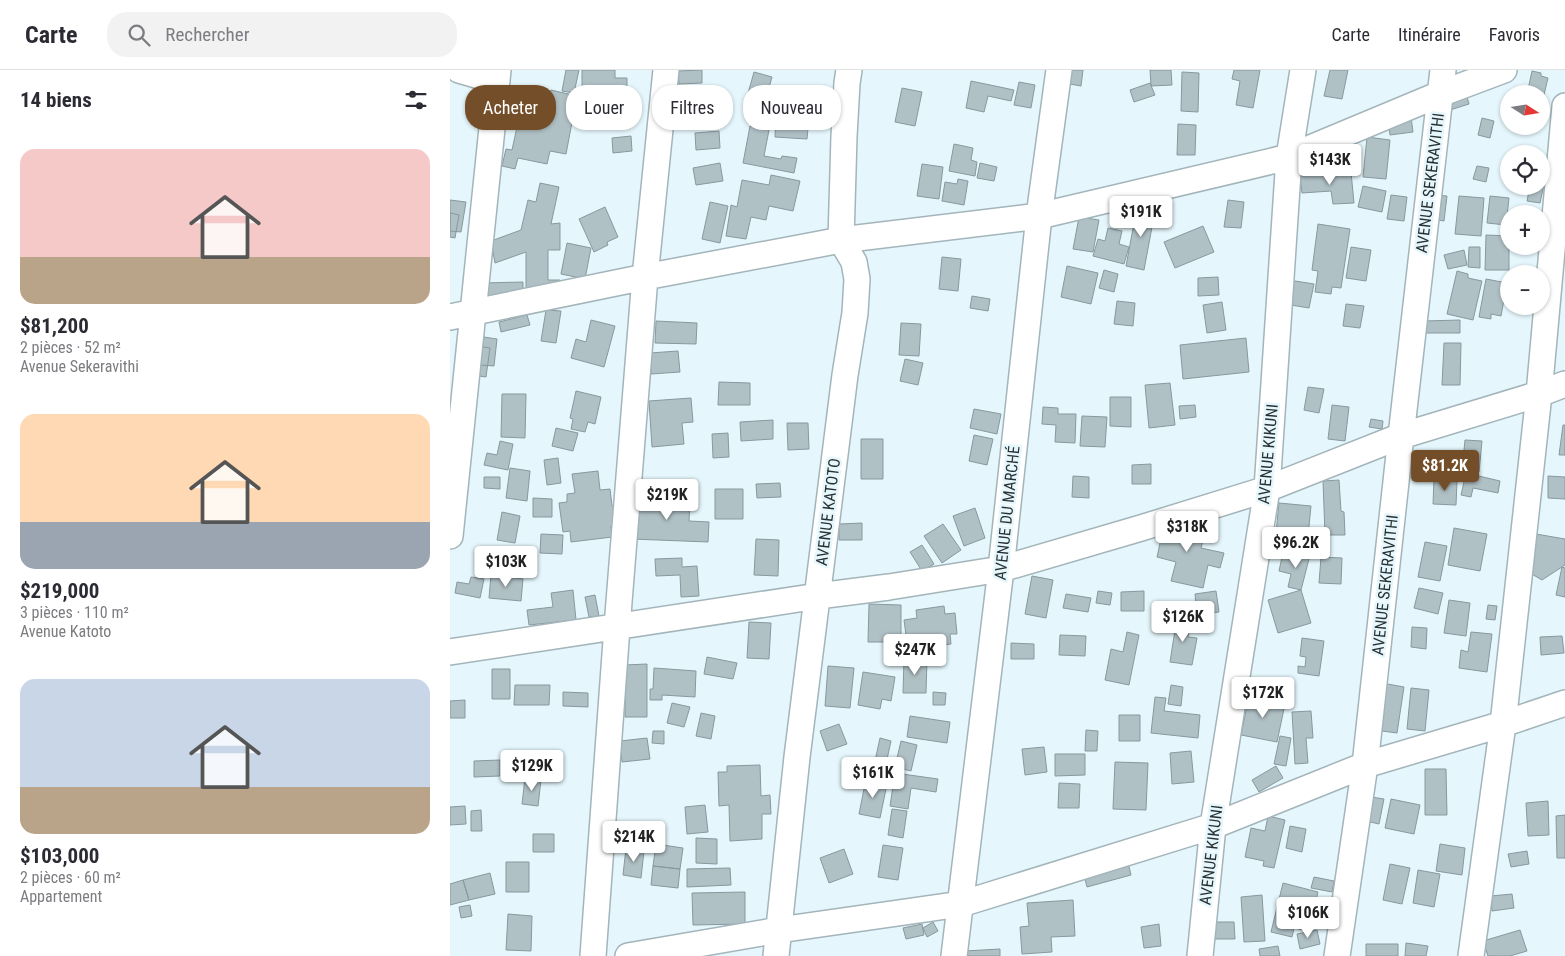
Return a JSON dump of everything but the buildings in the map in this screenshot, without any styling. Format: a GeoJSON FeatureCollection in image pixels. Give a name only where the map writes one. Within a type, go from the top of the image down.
{"type":"FeatureCollection","features":[{"type":"Feature","properties":{"kind":"street"},"geometry":{"type":"LineString","coordinates":[[450,536],[462,315],[494,123],[497,75],[459,70]]}},
{"type":"Feature","properties":{"kind":"street"},"geometry":{"type":"LineString","coordinates":[[593,956],[645,277],[666,70]]}},
{"type":"Feature","properties":{"kind":"street"},"geometry":{"type":"LineString","coordinates":[[841,240],[844,136],[849,70]]}},
{"type":"Feature","properties":{"kind":"street","name":"AVENUE DU MARCHÉ"},"geometry":{"type":"LineString","coordinates":[[954,956],[1001,569],[1039,216],[1058,70]]}},
{"type":"Feature","properties":{"kind":"street","name":"AVENUE KIKUNI"},"geometry":{"type":"LineString","coordinates":[[1200,956],[1214,826],[1267,489],[1289,157],[1303,70]]}},
{"type":"Feature","properties":{"kind":"street"},"geometry":{"type":"LineString","coordinates":[[462,315],[645,277],[841,240],[1039,216],[1289,157],[1442,82],[1504,70]]}},
{"type":"Feature","properties":{"kind":"street","name":"AVENUE SEKERAVITHI"},"geometry":{"type":"LineString","coordinates":[[1337,956],[1366,765],[1401,436],[1442,82]]}},
{"type":"Feature","properties":{"kind":"street"},"geometry":{"type":"LineString","coordinates":[[1471,956],[1503,724],[1539,394],[1565,106]]}},
{"type":"Feature","properties":{"kind":"street","name":"AVENUE KATOTO"},"geometry":{"type":"LineString","coordinates":[[776,956],[797,757],[845,375],[855,313],[857,279],[854,262],[841,240]]}},
{"type":"Feature","properties":{"kind":"street"},"geometry":{"type":"LineString","coordinates":[[450,652],[1001,569],[1267,489],[1401,436],[1539,394],[1565,384]]}},
{"type":"Feature","properties":{"kind":"street"},"geometry":{"type":"LineString","coordinates":[[628,956],[779,930],[961,904],[1214,826],[1366,765],[1503,724],[1565,703]]}}]}
